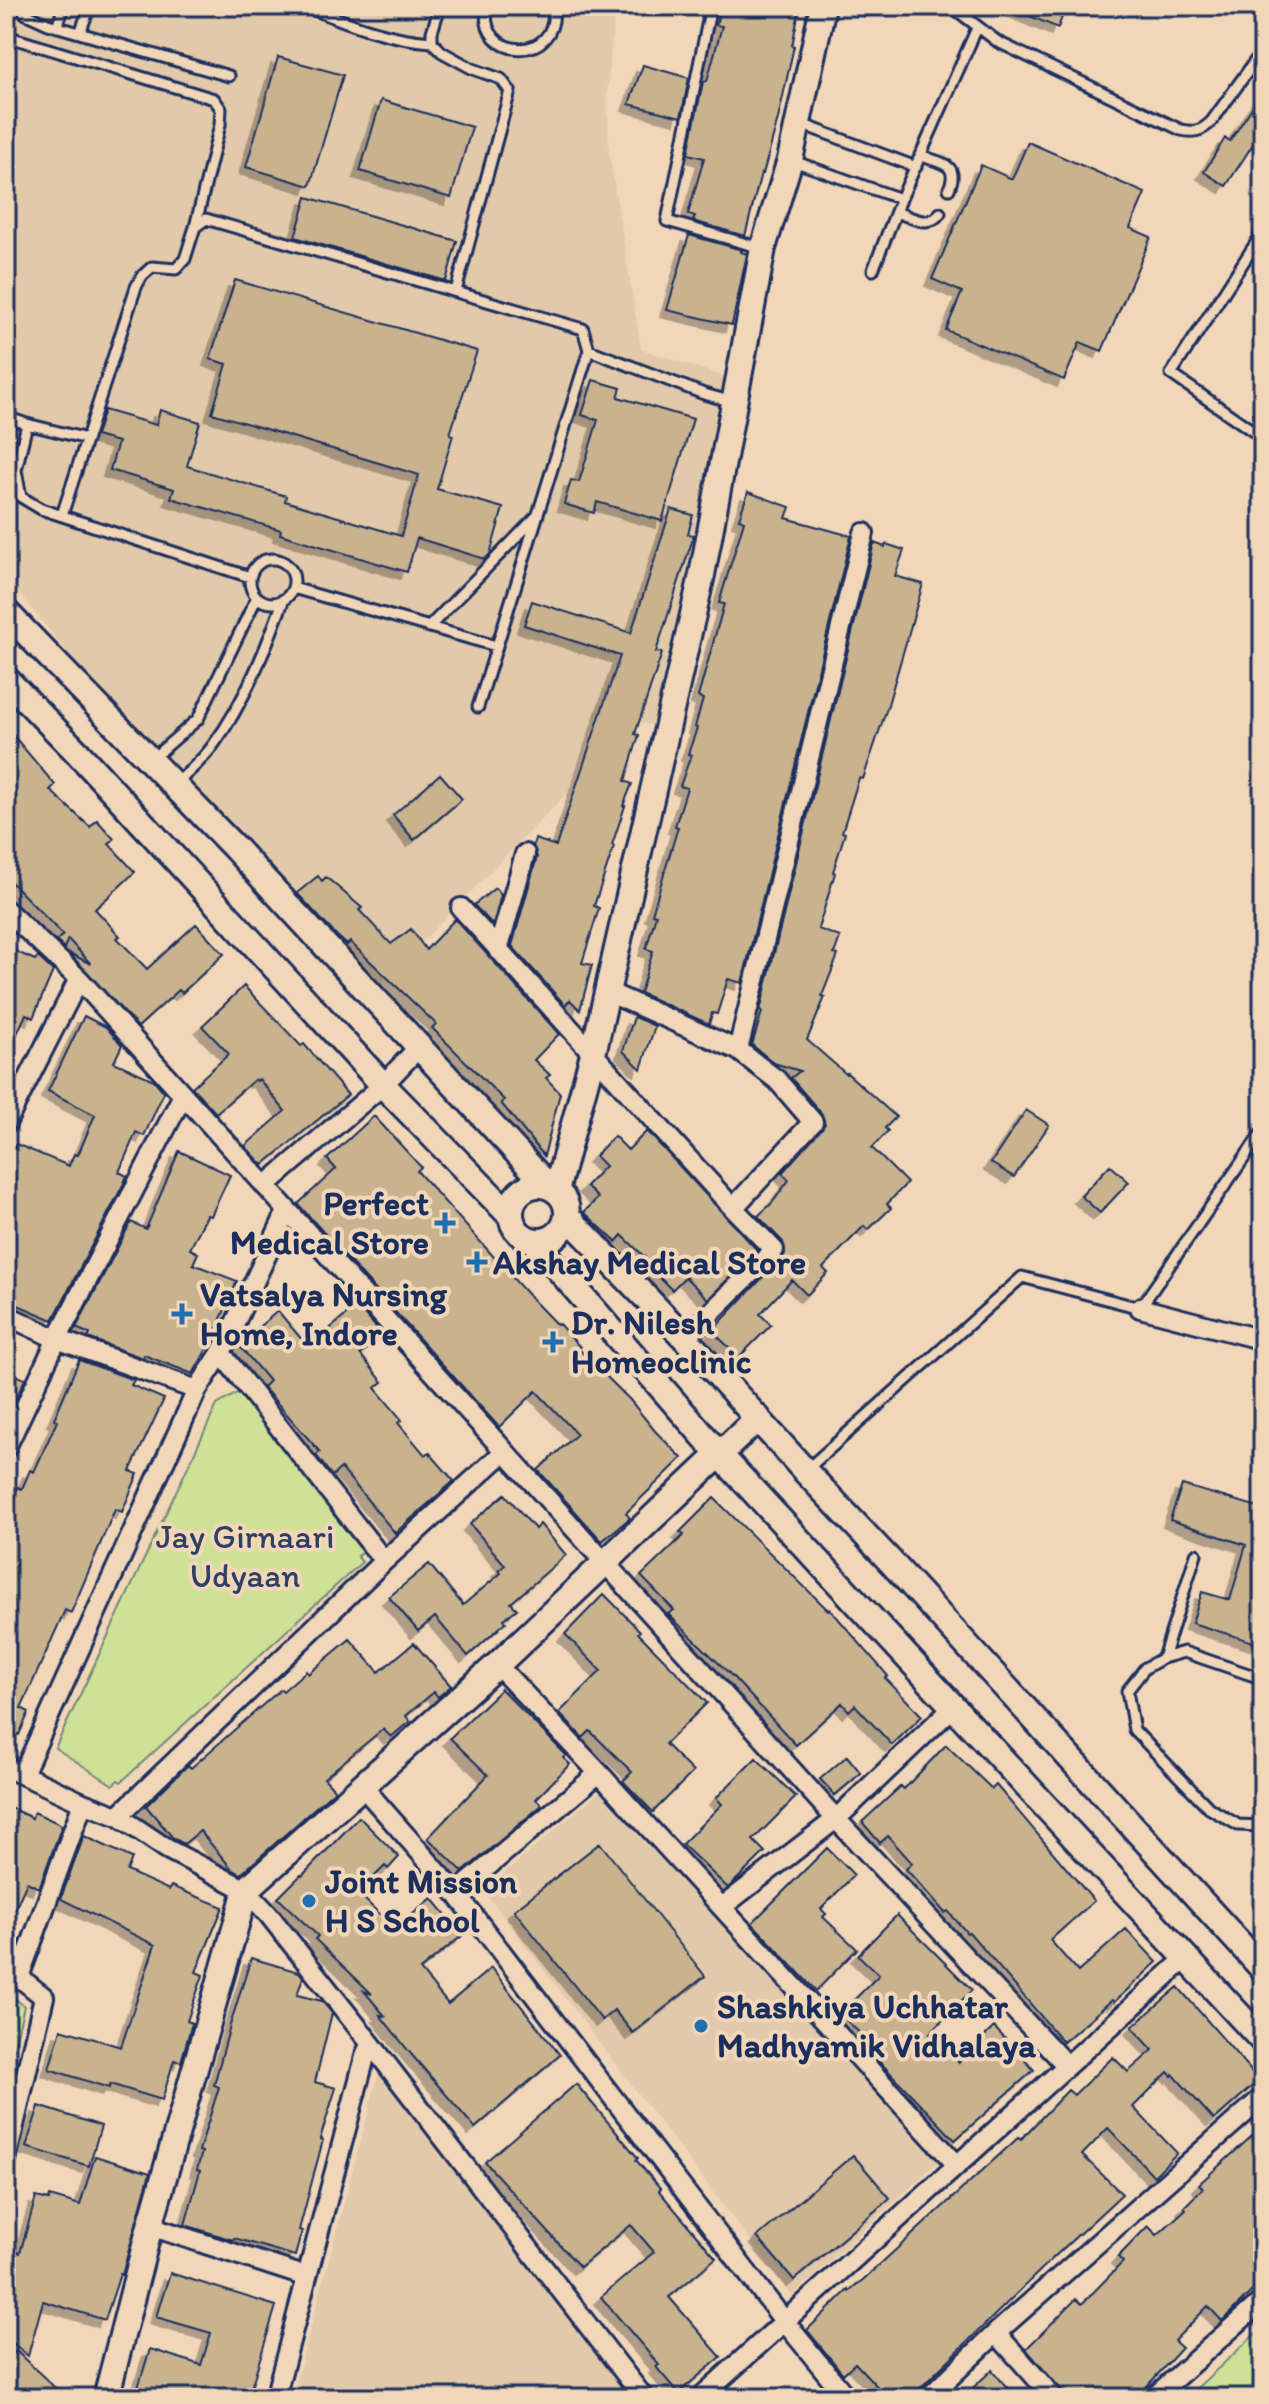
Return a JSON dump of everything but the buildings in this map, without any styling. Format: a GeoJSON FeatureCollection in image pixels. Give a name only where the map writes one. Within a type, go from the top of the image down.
{"type":"FeatureCollection","features":[{"type":"Feature","properties":{"kind":"street"},"geometry":{"type":"LineString","coordinates":[[552,1188],[593,1054],[608,992],[702,575],[763,248],[790,160],[823,6]]}},
{"type":"Feature","properties":{"kind":"street"},"geometry":{"type":"LineString","coordinates":[[738,1050],[864,533]]}},
{"type":"Feature","properties":{"kind":"street"},"geometry":{"type":"LineString","coordinates":[[6,612],[234,847],[418,1048],[563,1198],[567,1216],[564,1225],[552,1238],[534,1241],[518,1232],[510,1215],[383,1085],[6,679]]}},
{"type":"Feature","properties":{"kind":"street"},"geometry":{"type":"LineString","coordinates":[[498,950],[525,854]]}},
{"type":"Feature","properties":{"kind":"street"},"geometry":{"type":"LineString","coordinates":[[461,908],[774,1250],[685,1338]]}},
{"type":"Feature","properties":{"kind":"street"},"geometry":{"type":"LineString","coordinates":[[6,910],[79,979],[836,1819],[1067,2066]]}},
{"type":"Feature","properties":{"kind":"street"},"geometry":{"type":"LineString","coordinates":[[6,1123],[79,979]]}},
{"type":"Feature","properties":{"kind":"street"},"geometry":{"type":"LineString","coordinates":[[608,992],[738,1050],[777,1080],[813,1122],[733,1208]]}},
{"type":"Feature","properties":{"kind":"street"},"geometry":{"type":"LineString","coordinates":[[265,1186],[383,1085],[418,1048]]}},
{"type":"Feature","properties":{"kind":"street"},"geometry":{"type":"LineString","coordinates":[[6,1448],[57,1339],[183,1095]]}},
{"type":"Feature","properties":{"kind":"street"},"geometry":{"type":"LineString","coordinates":[[510,1215],[511,1206],[521,1190],[539,1184],[552,1188]]}},
{"type":"Feature","properties":{"kind":"street"},"geometry":{"type":"LineString","coordinates":[[287,1211],[221,1353],[197,1390],[14,1770],[118,1816],[167,1849],[246,1890],[371,2044],[644,2398]]}},
{"type":"Feature","properties":{"kind":"street"},"geometry":{"type":"LineString","coordinates":[[567,1216],[685,1338],[1263,1969]]}},
{"type":"Feature","properties":{"kind":"street"},"geometry":{"type":"LineString","coordinates":[[534,1241],[720,1455],[1263,2041]]}},
{"type":"Feature","properties":{"kind":"street"},"geometry":{"type":"LineString","coordinates":[[1140,1308],[1263,1340]]}},
{"type":"Feature","properties":{"kind":"street"},"geometry":{"type":"LineString","coordinates":[[6,1315],[57,1339],[197,1390]]}},
{"type":"Feature","properties":{"kind":"street"},"geometry":{"type":"LineString","coordinates":[[221,1353],[384,1561]]}},
{"type":"Feature","properties":{"kind":"street"},"geometry":{"type":"LineString","coordinates":[[106,2398],[150,2226],[246,1890],[497,1665],[758,1418]]}},
{"type":"Feature","properties":{"kind":"street"},"geometry":{"type":"LineString","coordinates":[[118,1816],[384,1561],[504,1452]]}},
{"type":"Feature","properties":{"kind":"street"},"geometry":{"type":"LineString","coordinates":[[497,1665],[957,2165]]}},
{"type":"Feature","properties":{"kind":"street"},"geometry":{"type":"LineString","coordinates":[[722,1907],[836,1819],[953,1707]]}},
{"type":"Feature","properties":{"kind":"street"},"geometry":{"type":"LineString","coordinates":[[456,1893],[599,1773]]}},
{"type":"Feature","properties":{"kind":"street"},"geometry":{"type":"LineString","coordinates":[[363,1787],[456,1893],[785,2322],[847,2398]]}},
{"type":"Feature","properties":{"kind":"street"},"geometry":{"type":"LineString","coordinates":[[6,2160],[44,1997],[13,1974],[83,1803]]}},
{"type":"Feature","properties":{"kind":"street"},"geometry":{"type":"LineString","coordinates":[[700,2398],[1186,1958]]}},
{"type":"Feature","properties":{"kind":"street"},"geometry":{"type":"LineString","coordinates":[[275,2398],[366,2053],[371,2044]]}},
{"type":"Feature","properties":{"kind":"street"},"geometry":{"type":"LineString","coordinates":[[928,2398],[996,2333],[1263,2097]]}},
{"type":"Feature","properties":{"kind":"street"},"geometry":{"type":"LineString","coordinates":[[150,2226],[307,2277]]}},
{"type":"Feature","properties":{"kind":"street"},"geometry":{"type":"LineString","coordinates":[[1153,2398],[1263,2300]]}},
{"type":"Feature","properties":{"kind":"street"},"geometry":{"type":"LineString","coordinates":[[996,2333],[1054,2398]]}},
{"type":"Feature","properties":{"kind":"lane"},"geometry":{"type":"LineString","coordinates":[[19,6],[26,14],[57,27],[229,76]]}},
{"type":"Feature","properties":{"kind":"lane"},"geometry":{"type":"LineString","coordinates":[[57,27],[64,6]]}},
{"type":"Feature","properties":{"kind":"lane"},"geometry":{"type":"LineString","coordinates":[[80,33],[90,6]]}},
{"type":"Feature","properties":{"kind":"lane"},"geometry":{"type":"LineString","coordinates":[[304,6],[377,34],[406,41],[432,42],[442,52],[473,69],[501,79],[510,91],[456,291]]}},
{"type":"Feature","properties":{"kind":"lane"},"geometry":{"type":"LineString","coordinates":[[432,42],[440,6]]}},
{"type":"Feature","properties":{"kind":"lane"},"geometry":{"type":"LineString","coordinates":[[487,6],[486,20],[496,40],[516,49],[528,49],[546,37],[552,27],[553,6]]}},
{"type":"Feature","properties":{"kind":"lane"},"geometry":{"type":"LineString","coordinates":[[711,6],[667,221],[763,248]]}},
{"type":"Feature","properties":{"kind":"lane"},"geometry":{"type":"LineString","coordinates":[[951,6],[998,42],[1192,133],[1204,129],[1212,121],[1263,50]]}},
{"type":"Feature","properties":{"kind":"lane"},"geometry":{"type":"LineString","coordinates":[[873,270],[977,28]]}},
{"type":"Feature","properties":{"kind":"lane"},"geometry":{"type":"LineString","coordinates":[[6,36],[214,99],[221,109],[220,125],[185,259],[176,269],[152,267],[136,287],[62,515]]}},
{"type":"Feature","properties":{"kind":"lane"},"geometry":{"type":"LineString","coordinates":[[798,122],[916,167]]}},
{"type":"Feature","properties":{"kind":"lane"},"geometry":{"type":"LineString","coordinates":[[920,155],[950,167],[954,177],[949,189]]}},
{"type":"Feature","properties":{"kind":"lane"},"geometry":{"type":"LineString","coordinates":[[790,160],[901,199]]}},
{"type":"Feature","properties":{"kind":"lane"},"geometry":{"type":"LineString","coordinates":[[896,212],[925,222],[933,221],[940,213]]}},
{"type":"Feature","properties":{"kind":"lane"},"geometry":{"type":"LineString","coordinates":[[195,227],[206,219],[219,221],[583,329],[589,350],[478,707]]}},
{"type":"Feature","properties":{"kind":"lane"},"geometry":{"type":"LineString","coordinates":[[1263,232],[1171,374],[1263,438]]}},
{"type":"Feature","properties":{"kind":"lane"},"geometry":{"type":"LineString","coordinates":[[589,350],[733,402]]}},
{"type":"Feature","properties":{"kind":"lane"},"geometry":{"type":"LineString","coordinates":[[6,417],[87,439]]}},
{"type":"Feature","properties":{"kind":"lane"},"geometry":{"type":"LineString","coordinates":[[27,424],[16,470],[21,497],[41,509],[250,577]]}},
{"type":"Feature","properties":{"kind":"lane"},"geometry":{"type":"LineString","coordinates":[[429,627],[539,513]]}},
{"type":"Feature","properties":{"kind":"lane"},"geometry":{"type":"LineString","coordinates":[[174,786],[203,757],[227,724],[265,649],[284,599],[293,588],[293,573],[289,567],[276,559],[257,565],[250,577],[257,597],[269,602],[284,599]]}},
{"type":"Feature","properties":{"kind":"lane"},"geometry":{"type":"LineString","coordinates":[[293,588],[496,646]]}},
{"type":"Feature","properties":{"kind":"lane"},"geometry":{"type":"LineString","coordinates":[[150,761],[198,719],[257,597]]}},
{"type":"Feature","properties":{"kind":"lane"},"geometry":{"type":"LineString","coordinates":[[805,1471],[1022,1277],[1140,1308],[1263,1131]]}},
{"type":"Feature","properties":{"kind":"lane"},"geometry":{"type":"LineString","coordinates":[[1163,1658],[1196,1554]]}},
{"type":"Feature","properties":{"kind":"lane"},"geometry":{"type":"LineString","coordinates":[[1263,1679],[1184,1652],[1163,1658],[1145,1668],[1127,1691],[1134,1730],[1209,1808],[1238,1825],[1263,1826]]}},
{"type":"Feature","properties":{"kind":"shaded area"},"geometry":{"type":"Polygon","coordinates":[[[6,6],[615,6],[607,93],[609,153],[641,349],[737,381],[664,728],[599,712],[568,792],[380,985],[349,965],[113,711],[6,576],[6,6]]]}},
{"type":"Feature","properties":{"kind":"shaded area","name":"Shashkiya Uchhatar Madhyamik Vidhalaya"},"geometry":{"type":"Polygon","coordinates":[[[599,1792],[938,2162],[792,2296],[484,1891],[599,1792]]]}},
{"type":"Feature","properties":{"kind":"shaded area"},"geometry":{"type":"Polygon","coordinates":[[[379,2072],[642,2398],[292,2398],[379,2072]]]}},
{"type":"Feature","properties":{"kind":"green space","name":"Jay Girnaari Udyaan"},"geometry":{"type":"Polygon","coordinates":[[[239,1392],[362,1551],[357,1556],[362,1562],[121,1782],[118,1780],[113,1785],[55,1748],[217,1405],[239,1392]]]}},
{"type":"Feature","properties":{"kind":"green space"},"geometry":{"type":"Polygon","coordinates":[[[6,1991],[24,2006],[6,2079],[6,1991]]]}},
{"type":"Feature","properties":{"kind":"green space"},"geometry":{"type":"Polygon","coordinates":[[[1263,2327],[1263,2398],[1186,2398],[1263,2327]]]}},
{"type":"Feature","properties":{"kind":"place","name":"Perfect Medical Store"},"geometry":{"type":"Point","coordinates":[445,1223]}},
{"type":"Feature","properties":{"kind":"place","name":"Akshay Medical Store"},"geometry":{"type":"Point","coordinates":[477,1262]}},
{"type":"Feature","properties":{"kind":"place","name":"Vatsalya Nursing Home, Indore"},"geometry":{"type":"Point","coordinates":[182,1314]}},
{"type":"Feature","properties":{"kind":"place","name":"Dr. Nilesh Homeoclinic"},"geometry":{"type":"Point","coordinates":[553,1342]}},
{"type":"Feature","properties":{"kind":"place","name":"Joint Mission H S School"},"geometry":{"type":"Point","coordinates":[309,1901]}},
{"type":"Feature","properties":{"kind":"place","name":"Shashkiya Uchhatar Madhyamik Vidhalaya"},"geometry":{"type":"Point","coordinates":[701,2026]}}]}
